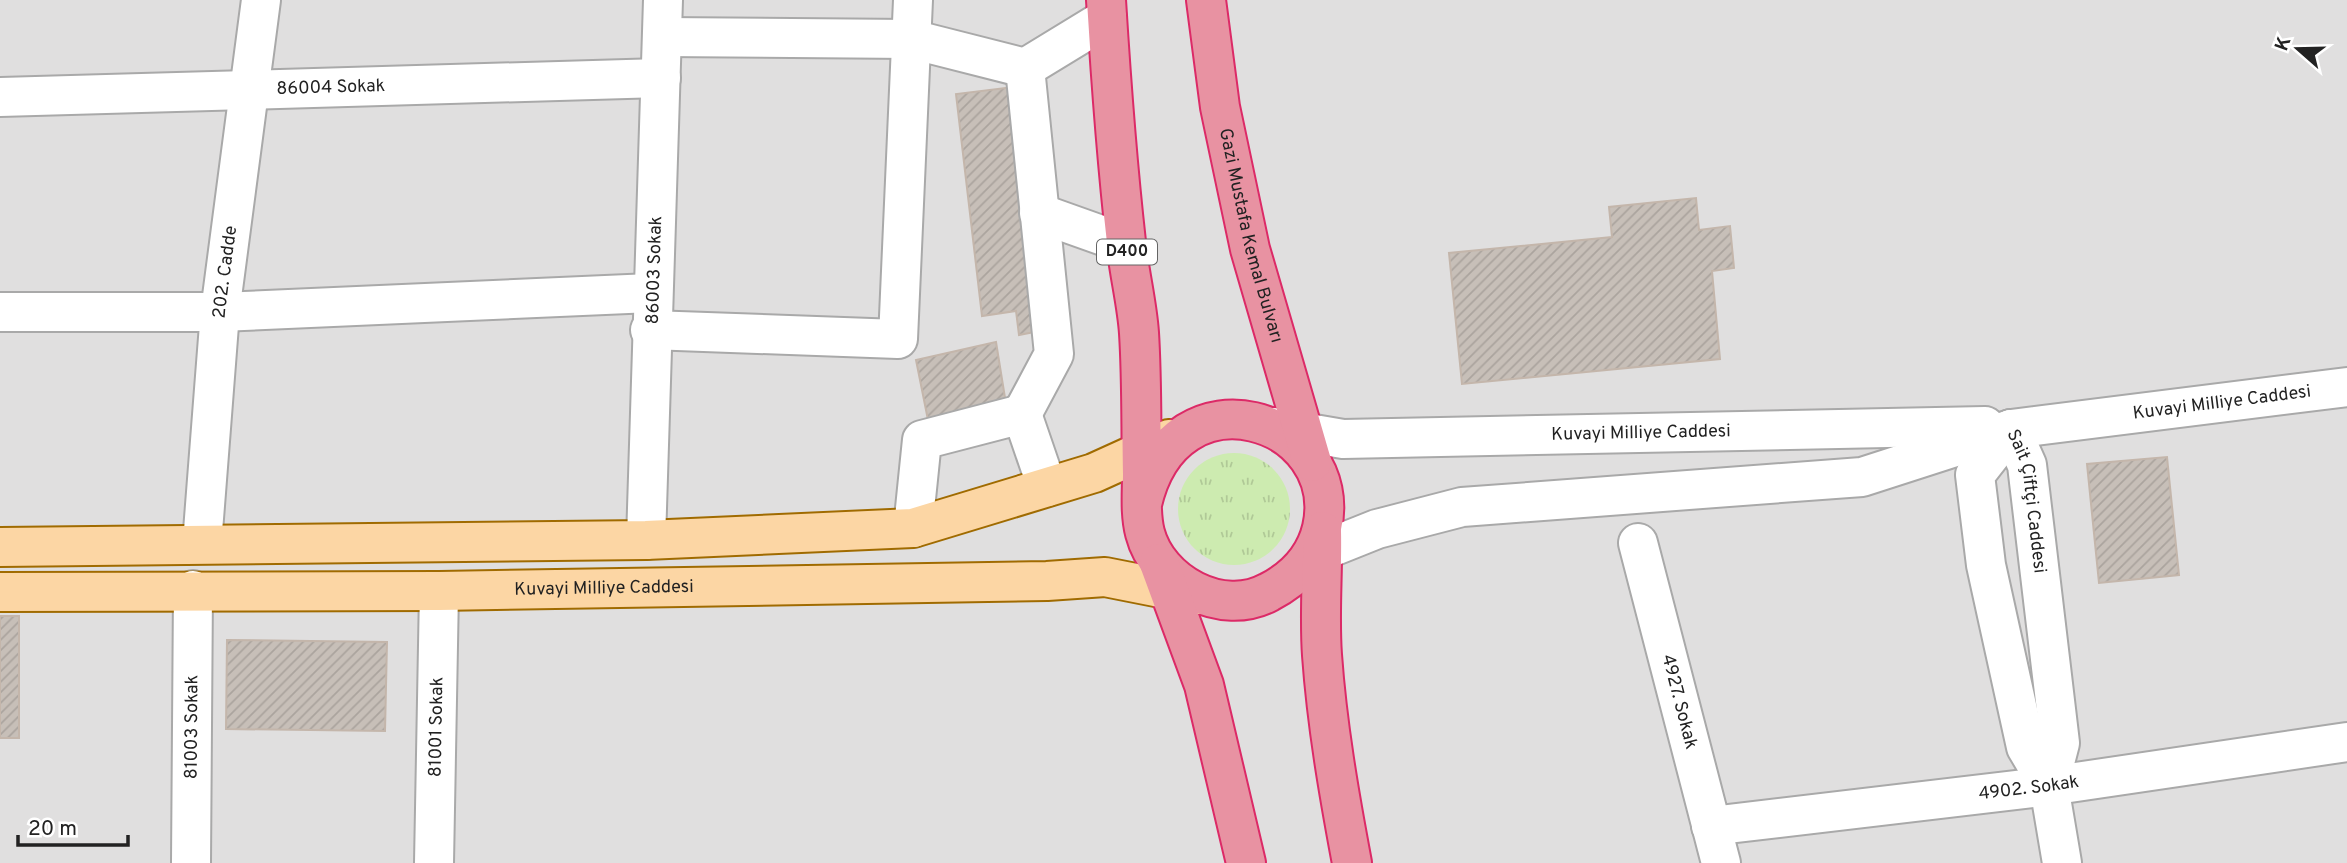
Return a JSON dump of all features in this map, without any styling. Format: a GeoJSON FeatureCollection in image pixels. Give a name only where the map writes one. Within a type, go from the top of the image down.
{"type":"FeatureCollection","features":[{"type":"Feature","properties":{"kind":"highway","name":"Gazi Mustafa Kemal Bulvarı"},"geometry":{"type":"LineString","coordinates":[[1206,0],[1220,107],[1250,249],[1296,442]]}},
{"type":"Feature","properties":{"kind":"highway","name":"D400"},"geometry":{"type":"LineString","coordinates":[[1106,9],[1126,244],[1139,331],[1142,504]]}},
{"type":"Feature","properties":{"kind":"highway"},"geometry":{"type":"LineString","coordinates":[[1246,863],[1204,685],[1145,533],[1142,504],[1149,475],[1164,450],[1187,431],[1224,420],[1243,419],[1296,442],[1323,496],[1319,544],[1325,690],[1335,774],[1352,863]]}},
{"type":"Feature","properties":{"kind":"highway"},"geometry":{"type":"LineString","coordinates":[[1163,575],[1206,596],[1236,601],[1266,594],[1292,579],[1319,544]]}},
{"type":"Feature","properties":{"kind":"main road"},"geometry":{"type":"LineString","coordinates":[[0,547],[646,540],[913,528],[1094,473],[1187,431]]}},
{"type":"Feature","properties":{"kind":"main road","name":"Kuvayi Milliye Caddesi"},"geometry":{"type":"LineString","coordinates":[[0,592],[439,591],[1047,582],[1163,575]]}},
{"type":"Feature","properties":{"kind":"street","name":"202. Cadde"},"geometry":{"type":"LineString","coordinates":[[202,544],[220,312],[252,93],[261,0]]}},
{"type":"Feature","properties":{"kind":"street"},"geometry":{"type":"LineString","coordinates":[[0,312],[651,312],[898,339],[913,0]]}},
{"type":"Feature","properties":{"kind":"street"},"geometry":{"type":"LineString","coordinates":[[1025,68],[1106,9]]}},
{"type":"Feature","properties":{"kind":"street"},"geometry":{"type":"LineString","coordinates":[[662,18],[911,39],[1025,68]]}},
{"type":"Feature","properties":{"kind":"street","name":"86003 Sokak"},"geometry":{"type":"LineString","coordinates":[[646,540],[662,18]]}},
{"type":"Feature","properties":{"kind":"street"},"geometry":{"type":"LineString","coordinates":[[1025,68],[1054,354],[1022,414],[1047,487]]}},
{"type":"Feature","properties":{"kind":"street","name":"86004 Sokak"},"geometry":{"type":"LineString","coordinates":[[0,97],[252,93],[661,78]]}},
{"type":"Feature","properties":{"kind":"street"},"geometry":{"type":"LineString","coordinates":[[1039,214],[1126,244]]}},
{"type":"Feature","properties":{"kind":"street","name":"Kuvayi Milliye Caddesi"},"geometry":{"type":"LineString","coordinates":[[1319,544],[1462,507],[1862,477],[2011,429],[2347,387]]}},
{"type":"Feature","properties":{"kind":"street"},"geometry":{"type":"LineString","coordinates":[[913,528],[922,440],[1022,414]]}},
{"type":"Feature","properties":{"kind":"street","name":"Kuvayi Milliye Caddesi"},"geometry":{"type":"LineString","coordinates":[[1296,442],[1966,425],[2011,429]]}},
{"type":"Feature","properties":{"kind":"street","name":"Sait Çiftçi Caddesi"},"geometry":{"type":"LineString","coordinates":[[2049,786],[2060,743],[2027,465],[2011,429],[1975,475],[1986,565],[2026,747],[2049,786],[2062,863]]}},
{"type":"Feature","properties":{"kind":"street","name":"4927. Sokak"},"geometry":{"type":"LineString","coordinates":[[1638,543],[1721,863]]}},
{"type":"Feature","properties":{"kind":"street","name":"81003 Sokak"},"geometry":{"type":"LineString","coordinates":[[191,863],[193,590]]}},
{"type":"Feature","properties":{"kind":"street","name":"81001 Sokak"},"geometry":{"type":"LineString","coordinates":[[434,863],[439,591]]}},
{"type":"Feature","properties":{"kind":"street","name":"4902. Sokak"},"geometry":{"type":"LineString","coordinates":[[1711,826],[2049,786],[2347,742]]}},
{"type":"Feature","properties":{"kind":"shaded area"},"geometry":{"type":"Polygon","coordinates":[[[0,0],[2347,0],[2347,863],[0,863],[0,0]]]}},
{"type":"Feature","properties":{"kind":"green space"},"geometry":{"type":"Polygon","coordinates":[[[1234,453],[1256,457],[1274,469],[1286,487],[1290,509],[1286,531],[1274,549],[1256,561],[1234,565],[1212,561],[1194,549],[1182,531],[1178,509],[1182,487],[1194,469],[1212,457],[1234,453]]]}},
{"type":"Feature","properties":{"kind":"building"},"geometry":{"type":"Polygon","coordinates":[[[1039,84],[1065,326],[1019,335],[1016,311],[982,316],[956,94],[1039,84]]]}},
{"type":"Feature","properties":{"kind":"building"},"geometry":{"type":"Polygon","coordinates":[[[1696,198],[1699,230],[1730,226],[1734,268],[1712,271],[1720,359],[1462,384],[1449,253],[1612,237],[1609,207],[1696,198]]]}},
{"type":"Feature","properties":{"kind":"building"},"geometry":{"type":"Polygon","coordinates":[[[996,342],[1011,435],[935,455],[916,360],[996,342]]]}},
{"type":"Feature","properties":{"kind":"building"},"geometry":{"type":"Polygon","coordinates":[[[2167,457],[2179,575],[2099,583],[2087,464],[2167,457]]]}},
{"type":"Feature","properties":{"kind":"building"},"geometry":{"type":"Polygon","coordinates":[[[0,616],[19,616],[19,738],[0,738],[0,616]]]}},
{"type":"Feature","properties":{"kind":"building"},"geometry":{"type":"Polygon","coordinates":[[[227,640],[387,642],[385,731],[226,729],[227,640]]]}}]}
